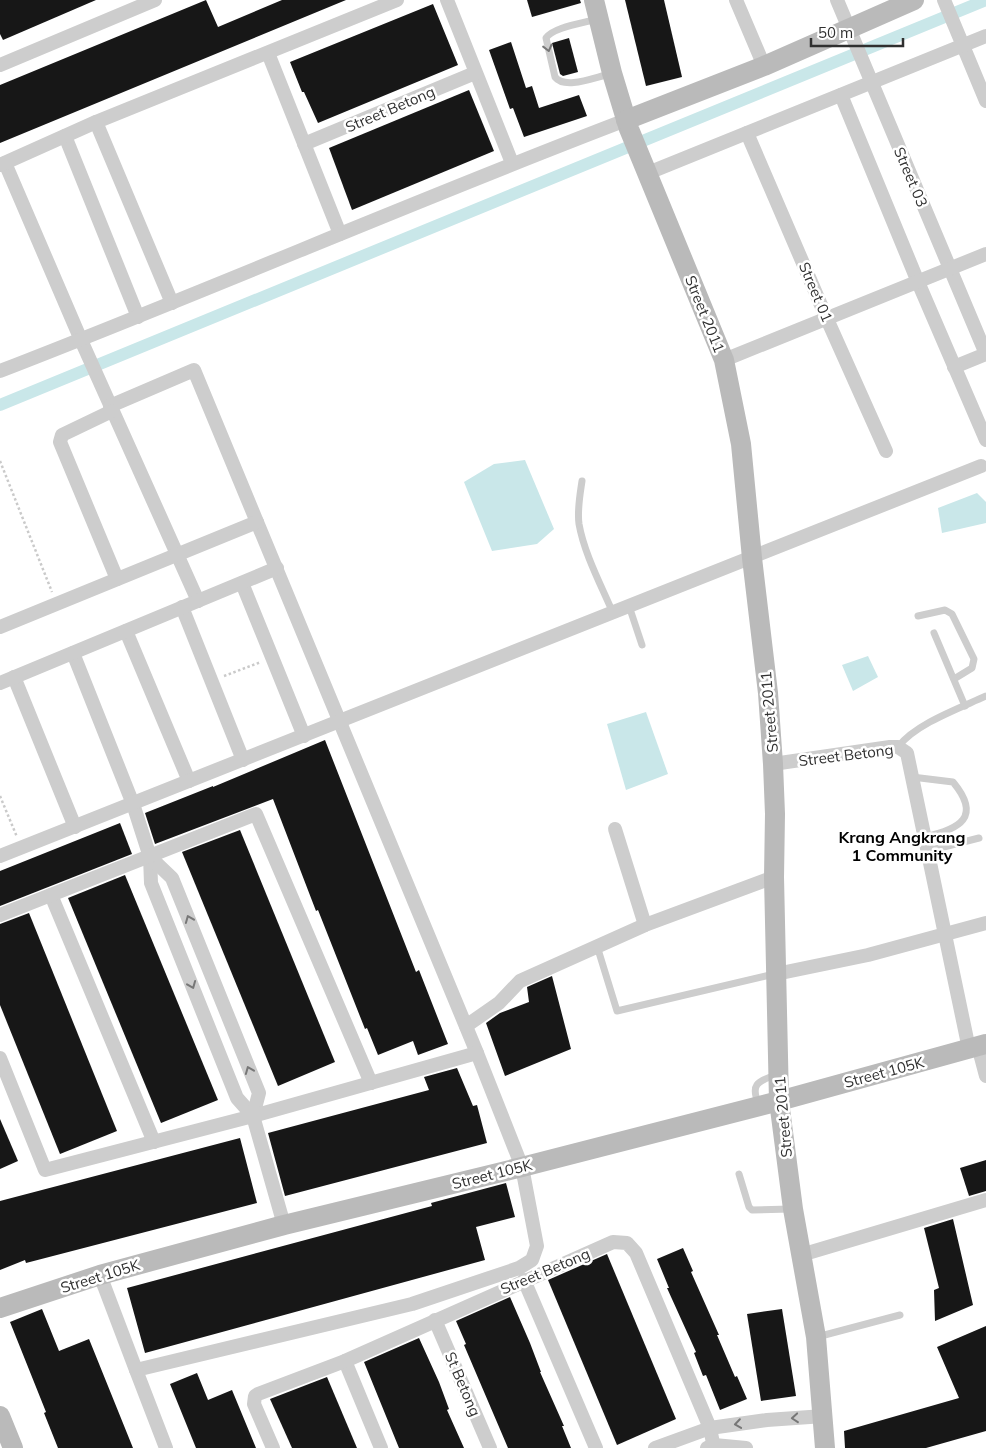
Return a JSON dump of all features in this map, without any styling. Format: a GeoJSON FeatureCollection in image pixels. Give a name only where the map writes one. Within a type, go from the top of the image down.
{"type":"FeatureCollection","features":[{"type":"Feature","properties":{"kind":"main road"},"geometry":{"type":"LineString","coordinates":[[628,125],[850,31],[914,0]]}},
{"type":"Feature","properties":{"kind":"main road","name":"Street 2011"},"geometry":{"type":"LineString","coordinates":[[596,9],[612,73],[628,125],[724,360],[741,444],[768,693],[773,764],[780,1101],[793,1209],[816,1337],[824,1416],[825,1448]]}},
{"type":"Feature","properties":{"kind":"main road","name":"Street 105K"},"geometry":{"type":"LineString","coordinates":[[0,1308],[100,1275],[284,1225],[780,1101],[977,1047]]}},
{"type":"Feature","properties":{"kind":"main road"},"geometry":{"type":"LineString","coordinates":[[0,1416],[13,1448]]}},
{"type":"Feature","properties":{"kind":"street"},"geometry":{"type":"LineString","coordinates":[[0,66],[155,0]]}},
{"type":"Feature","properties":{"kind":"street"},"geometry":{"type":"LineString","coordinates":[[198,601],[2,164],[96,122],[397,0]]}},
{"type":"Feature","properties":{"kind":"street"},"geometry":{"type":"LineString","coordinates":[[447,0],[512,163]]}},
{"type":"Feature","properties":{"kind":"street"},"geometry":{"type":"LineString","coordinates":[[736,0],[764,66]]}},
{"type":"Feature","properties":{"kind":"street","name":"Street 03"},"geometry":{"type":"LineString","coordinates":[[837,0],[986,354]]}},
{"type":"Feature","properties":{"kind":"street"},"geometry":{"type":"LineString","coordinates":[[944,0],[986,101]]}},
{"type":"Feature","properties":{"kind":"street"},"geometry":{"type":"LineString","coordinates":[[646,169],[747,133],[841,95],[870,80],[962,42],[986,36]]}},
{"type":"Feature","properties":{"kind":"street"},"geometry":{"type":"LineString","coordinates":[[268,53],[340,234]]}},
{"type":"Feature","properties":{"kind":"street","name":"Street Betong"},"geometry":{"type":"LineString","coordinates":[[304,144],[475,73]]}},
{"type":"Feature","properties":{"kind":"street"},"geometry":{"type":"LineString","coordinates":[[841,95],[986,440]]}},
{"type":"Feature","properties":{"kind":"street"},"geometry":{"type":"LineString","coordinates":[[96,122],[172,302]]}},
{"type":"Feature","properties":{"kind":"street"},"geometry":{"type":"LineString","coordinates":[[0,371],[83,346],[138,317],[172,302],[512,163],[628,125]]}},
{"type":"Feature","properties":{"kind":"street","name":"Street 01"},"geometry":{"type":"LineString","coordinates":[[747,133],[886,451]]}},
{"type":"Feature","properties":{"kind":"street"},"geometry":{"type":"LineString","coordinates":[[65,136],[138,317]]}},
{"type":"Feature","properties":{"kind":"street"},"geometry":{"type":"LineString","coordinates":[[724,360],[986,254]]}},
{"type":"Feature","properties":{"kind":"street"},"geometry":{"type":"LineString","coordinates":[[954,367],[986,354]]}},
{"type":"Feature","properties":{"kind":"street"},"geometry":{"type":"LineString","coordinates":[[117,579],[60,442],[62,435],[111,408],[194,370],[466,1026],[522,1167],[537,1246],[532,1260],[519,1268],[412,1304],[136,1370]]}},
{"type":"Feature","properties":{"kind":"street"},"geometry":{"type":"LineString","coordinates":[[0,856],[982,466]]}},
{"type":"Feature","properties":{"kind":"street"},"geometry":{"type":"LineString","coordinates":[[2,622],[56,604],[257,522]]}},
{"type":"Feature","properties":{"kind":"street"},"geometry":{"type":"LineString","coordinates":[[0,683],[277,568]]}},
{"type":"Feature","properties":{"kind":"street"},"geometry":{"type":"LineString","coordinates":[[242,582],[304,736]]}},
{"type":"Feature","properties":{"kind":"street"},"geometry":{"type":"LineString","coordinates":[[182,608],[243,760]]}},
{"type":"Feature","properties":{"kind":"street"},"geometry":{"type":"LineString","coordinates":[[126,631],[190,781]]}},
{"type":"Feature","properties":{"kind":"street"},"geometry":{"type":"LineString","coordinates":[[73,653],[133,804],[150,857],[151,882],[237,1098],[253,1116],[284,1225]]}},
{"type":"Feature","properties":{"kind":"street"},"geometry":{"type":"LineString","coordinates":[[14,677],[75,826]]}},
{"type":"Feature","properties":{"kind":"street","name":"Street Betong"},"geometry":{"type":"LineString","coordinates":[[773,764],[898,747],[906,753],[928,851],[943,934],[986,1076]]}},
{"type":"Feature","properties":{"kind":"street"},"geometry":{"type":"LineString","coordinates":[[0,915],[256,814],[370,1083]]}},
{"type":"Feature","properties":{"kind":"street"},"geometry":{"type":"LineString","coordinates":[[615,829],[645,925]]}},
{"type":"Feature","properties":{"kind":"street"},"geometry":{"type":"LineString","coordinates":[[150,857],[172,878],[259,1093],[253,1116]]}},
{"type":"Feature","properties":{"kind":"street"},"geometry":{"type":"LineString","coordinates":[[466,1026],[499,1003],[520,981],[645,925],[774,877]]}},
{"type":"Feature","properties":{"kind":"street"},"geometry":{"type":"LineString","coordinates":[[51,895],[154,1142]]}},
{"type":"Feature","properties":{"kind":"street"},"geometry":{"type":"LineString","coordinates":[[776,974],[868,955],[986,923]]}},
{"type":"Feature","properties":{"kind":"street"},"geometry":{"type":"LineString","coordinates":[[0,1058],[45,1170],[253,1116],[477,1053]]}},
{"type":"Feature","properties":{"kind":"street"},"geometry":{"type":"LineString","coordinates":[[801,1255],[986,1200]]}},
{"type":"Feature","properties":{"kind":"street","name":"Street Betong"},"geometry":{"type":"LineString","coordinates":[[273,1448],[254,1404],[255,1396],[258,1394],[345,1360],[613,1242],[627,1243],[636,1253],[710,1428],[712,1447]]}},
{"type":"Feature","properties":{"kind":"street"},"geometry":{"type":"LineString","coordinates":[[100,1275],[166,1448]]}},
{"type":"Feature","properties":{"kind":"street"},"geometry":{"type":"LineString","coordinates":[[524,1280],[596,1448]]}},
{"type":"Feature","properties":{"kind":"street","name":"St Betong"},"geometry":{"type":"LineString","coordinates":[[435,1320],[490,1448]]}},
{"type":"Feature","properties":{"kind":"street"},"geometry":{"type":"LineString","coordinates":[[345,1360],[381,1448]]}},
{"type":"Feature","properties":{"kind":"street"},"geometry":{"type":"LineString","coordinates":[[655,1448],[710,1428],[767,1420],[824,1416]]}},
{"type":"Feature","properties":{"kind":"street"},"geometry":{"type":"LineString","coordinates":[[712,1447],[746,1448]]}},
{"type":"Feature","properties":{"kind":"lane"},"geometry":{"type":"LineString","coordinates":[[596,9],[549,34],[546,38],[555,77],[558,81],[568,84],[612,73]]}},
{"type":"Feature","properties":{"kind":"lane"},"geometry":{"type":"LineString","coordinates":[[582,481],[579,502],[580,524],[589,555],[613,613]]}},
{"type":"Feature","properties":{"kind":"lane"},"geometry":{"type":"LineString","coordinates":[[629,606],[642,645]]}},
{"type":"Feature","properties":{"kind":"lane"},"geometry":{"type":"LineString","coordinates":[[918,616],[945,610],[952,614],[974,659],[972,668],[954,679]]}},
{"type":"Feature","properties":{"kind":"lane"},"geometry":{"type":"LineString","coordinates":[[934,633],[965,706]]}},
{"type":"Feature","properties":{"kind":"lane"},"geometry":{"type":"LineString","coordinates":[[898,747],[904,739],[919,728],[986,696]]}},
{"type":"Feature","properties":{"kind":"lane"},"geometry":{"type":"LineString","coordinates":[[912,777],[953,782],[963,794],[968,807],[962,822],[945,832],[925,837]]}},
{"type":"Feature","properties":{"kind":"lane"},"geometry":{"type":"LineString","coordinates":[[928,851],[979,838]]}},
{"type":"Feature","properties":{"kind":"lane"},"geometry":{"type":"LineString","coordinates":[[596,946],[617,1011],[776,974]]}},
{"type":"Feature","properties":{"kind":"lane"},"geometry":{"type":"LineString","coordinates":[[759,1106],[755,1097],[757,1084],[762,1079],[779,1074]]}},
{"type":"Feature","properties":{"kind":"lane"},"geometry":{"type":"LineString","coordinates":[[740,1174],[749,1207],[752,1210],[793,1209]]}},
{"type":"Feature","properties":{"kind":"lane"},"geometry":{"type":"LineString","coordinates":[[816,1337],[900,1315]]}},
{"type":"Feature","properties":{"kind":"path"},"geometry":{"type":"LineString","coordinates":[[0,461],[56,604]]}},
{"type":"Feature","properties":{"kind":"path"},"geometry":{"type":"LineString","coordinates":[[211,681],[272,657]]}},
{"type":"Feature","properties":{"kind":"path"},"geometry":{"type":"LineString","coordinates":[[0,796],[21,848]]}},
{"type":"Feature","properties":{"kind":"water"},"geometry":{"type":"Polygon","coordinates":[[[525,460],[554,529],[537,544],[492,551],[464,482],[494,464],[525,460]]]}},
{"type":"Feature","properties":{"kind":"water"},"geometry":{"type":"Polygon","coordinates":[[[977,493],[986,502],[986,523],[942,533],[938,508],[977,493]]]}},
{"type":"Feature","properties":{"kind":"water"},"geometry":{"type":"Polygon","coordinates":[[[868,656],[878,677],[853,691],[842,665],[868,656]]]}},
{"type":"Feature","properties":{"kind":"water"},"geometry":{"type":"Polygon","coordinates":[[[646,712],[668,774],[626,790],[607,724],[646,712]]]}},
{"type":"Feature","properties":{"kind":"building"},"geometry":{"type":"Polygon","coordinates":[[[0,0],[96,0],[3,40],[0,34],[0,0]]]}},
{"type":"Feature","properties":{"kind":"building"},"geometry":{"type":"Polygon","coordinates":[[[206,0],[218,27],[282,0],[346,0],[0,143],[0,85],[206,0]]]}},
{"type":"Feature","properties":{"kind":"building"},"geometry":{"type":"Polygon","coordinates":[[[527,0],[580,0],[581,3],[532,17],[527,0]]]}},
{"type":"Feature","properties":{"kind":"building"},"geometry":{"type":"Polygon","coordinates":[[[625,0],[664,0],[682,77],[646,86],[625,0]]]}},
{"type":"Feature","properties":{"kind":"building"},"geometry":{"type":"Polygon","coordinates":[[[433,4],[458,65],[318,123],[304,92],[302,92],[290,62],[433,4]]]}},
{"type":"Feature","properties":{"kind":"building"},"geometry":{"type":"Polygon","coordinates":[[[569,38],[578,72],[563,76],[560,74],[552,43],[569,38]]]}},
{"type":"Feature","properties":{"kind":"building"},"geometry":{"type":"Polygon","coordinates":[[[511,42],[526,88],[532,86],[539,108],[579,95],[587,116],[524,137],[513,108],[510,109],[489,50],[511,42]]]}},
{"type":"Feature","properties":{"kind":"building"},"geometry":{"type":"Polygon","coordinates":[[[469,90],[494,151],[352,210],[329,148],[469,90]]]}},
{"type":"Feature","properties":{"kind":"building"},"geometry":{"type":"Polygon","coordinates":[[[325,740],[416,972],[419,970],[448,1044],[418,1055],[413,1041],[378,1055],[367,1028],[365,1029],[318,910],[316,911],[273,799],[155,844],[145,813],[325,740]]]}},
{"type":"Feature","properties":{"kind":"building"},"geometry":{"type":"Polygon","coordinates":[[[120,823],[132,854],[0,906],[0,871],[120,823]]]}},
{"type":"Feature","properties":{"kind":"building"},"geometry":{"type":"Polygon","coordinates":[[[240,830],[335,1062],[278,1086],[182,852],[240,830]]]}},
{"type":"Feature","properties":{"kind":"building"},"geometry":{"type":"Polygon","coordinates":[[[125,875],[218,1100],[161,1123],[68,898],[125,875]]]}},
{"type":"Feature","properties":{"kind":"building"},"geometry":{"type":"Polygon","coordinates":[[[29,913],[117,1131],[60,1154],[0,1005],[0,924],[29,913]]]}},
{"type":"Feature","properties":{"kind":"building"},"geometry":{"type":"Polygon","coordinates":[[[552,976],[571,1049],[505,1076],[486,1023],[500,1013],[529,1002],[527,987],[552,976]]]}},
{"type":"Feature","properties":{"kind":"building"},"geometry":{"type":"Polygon","coordinates":[[[457,1068],[473,1106],[477,1105],[487,1143],[285,1196],[268,1133],[429,1090],[424,1077],[457,1068]]]}},
{"type":"Feature","properties":{"kind":"building"},"geometry":{"type":"Polygon","coordinates":[[[0,1119],[18,1161],[0,1169],[0,1119]]]}},
{"type":"Feature","properties":{"kind":"building"},"geometry":{"type":"Polygon","coordinates":[[[240,1138],[257,1203],[26,1263],[25,1260],[0,1270],[0,1201],[240,1138]]]}},
{"type":"Feature","properties":{"kind":"building"},"geometry":{"type":"Polygon","coordinates":[[[986,1160],[986,1191],[969,1196],[960,1168],[986,1160]]]}},
{"type":"Feature","properties":{"kind":"building"},"geometry":{"type":"Polygon","coordinates":[[[506,1183],[515,1217],[476,1227],[485,1260],[145,1353],[127,1288],[432,1206],[431,1203],[506,1183]]]}},
{"type":"Feature","properties":{"kind":"building"},"geometry":{"type":"Polygon","coordinates":[[[953,1219],[973,1305],[935,1321],[934,1290],[939,1288],[924,1228],[953,1219]]]}},
{"type":"Feature","properties":{"kind":"building"},"geometry":{"type":"Polygon","coordinates":[[[683,1248],[693,1271],[691,1272],[719,1335],[717,1335],[735,1377],[737,1376],[747,1399],[720,1410],[706,1375],[703,1376],[694,1353],[696,1352],[667,1288],[669,1288],[657,1259],[683,1248]]]}},
{"type":"Feature","properties":{"kind":"building"},"geometry":{"type":"Polygon","coordinates":[[[607,1254],[676,1419],[617,1445],[548,1280],[607,1254]]]}},
{"type":"Feature","properties":{"kind":"building"},"geometry":{"type":"Polygon","coordinates":[[[510,1297],[564,1426],[562,1426],[571,1448],[508,1448],[464,1345],[466,1344],[456,1321],[510,1297]]]}},
{"type":"Feature","properties":{"kind":"building"},"geometry":{"type":"Polygon","coordinates":[[[42,1309],[59,1351],[89,1339],[133,1448],[58,1448],[44,1413],[46,1412],[10,1322],[42,1309]]]}},
{"type":"Feature","properties":{"kind":"building"},"geometry":{"type":"Polygon","coordinates":[[[782,1309],[796,1396],[761,1401],[747,1314],[782,1309]]]}},
{"type":"Feature","properties":{"kind":"building"},"geometry":{"type":"Polygon","coordinates":[[[986,1326],[986,1431],[926,1448],[845,1448],[844,1431],[959,1398],[937,1347],[986,1326]]]}},
{"type":"Feature","properties":{"kind":"building"},"geometry":{"type":"Polygon","coordinates":[[[419,1338],[439,1382],[449,1409],[447,1410],[464,1448],[399,1448],[364,1362],[419,1338]]]}},
{"type":"Feature","properties":{"kind":"building"},"geometry":{"type":"Polygon","coordinates":[[[197,1373],[208,1400],[232,1390],[256,1448],[196,1448],[170,1384],[197,1373]]]}},
{"type":"Feature","properties":{"kind":"building"},"geometry":{"type":"Polygon","coordinates":[[[327,1377],[357,1448],[292,1448],[270,1399],[327,1377]]]}},
{"type":"Feature","properties":{"kind":"waterway"},"geometry":{"type":"LineString","coordinates":[[0,405],[986,0]]}},
{"type":"Feature","properties":{"kind":"district","name":"Krang Angkrang 1 Community"},"geometry":{"type":"Point","coordinates":[902,846]}}]}
